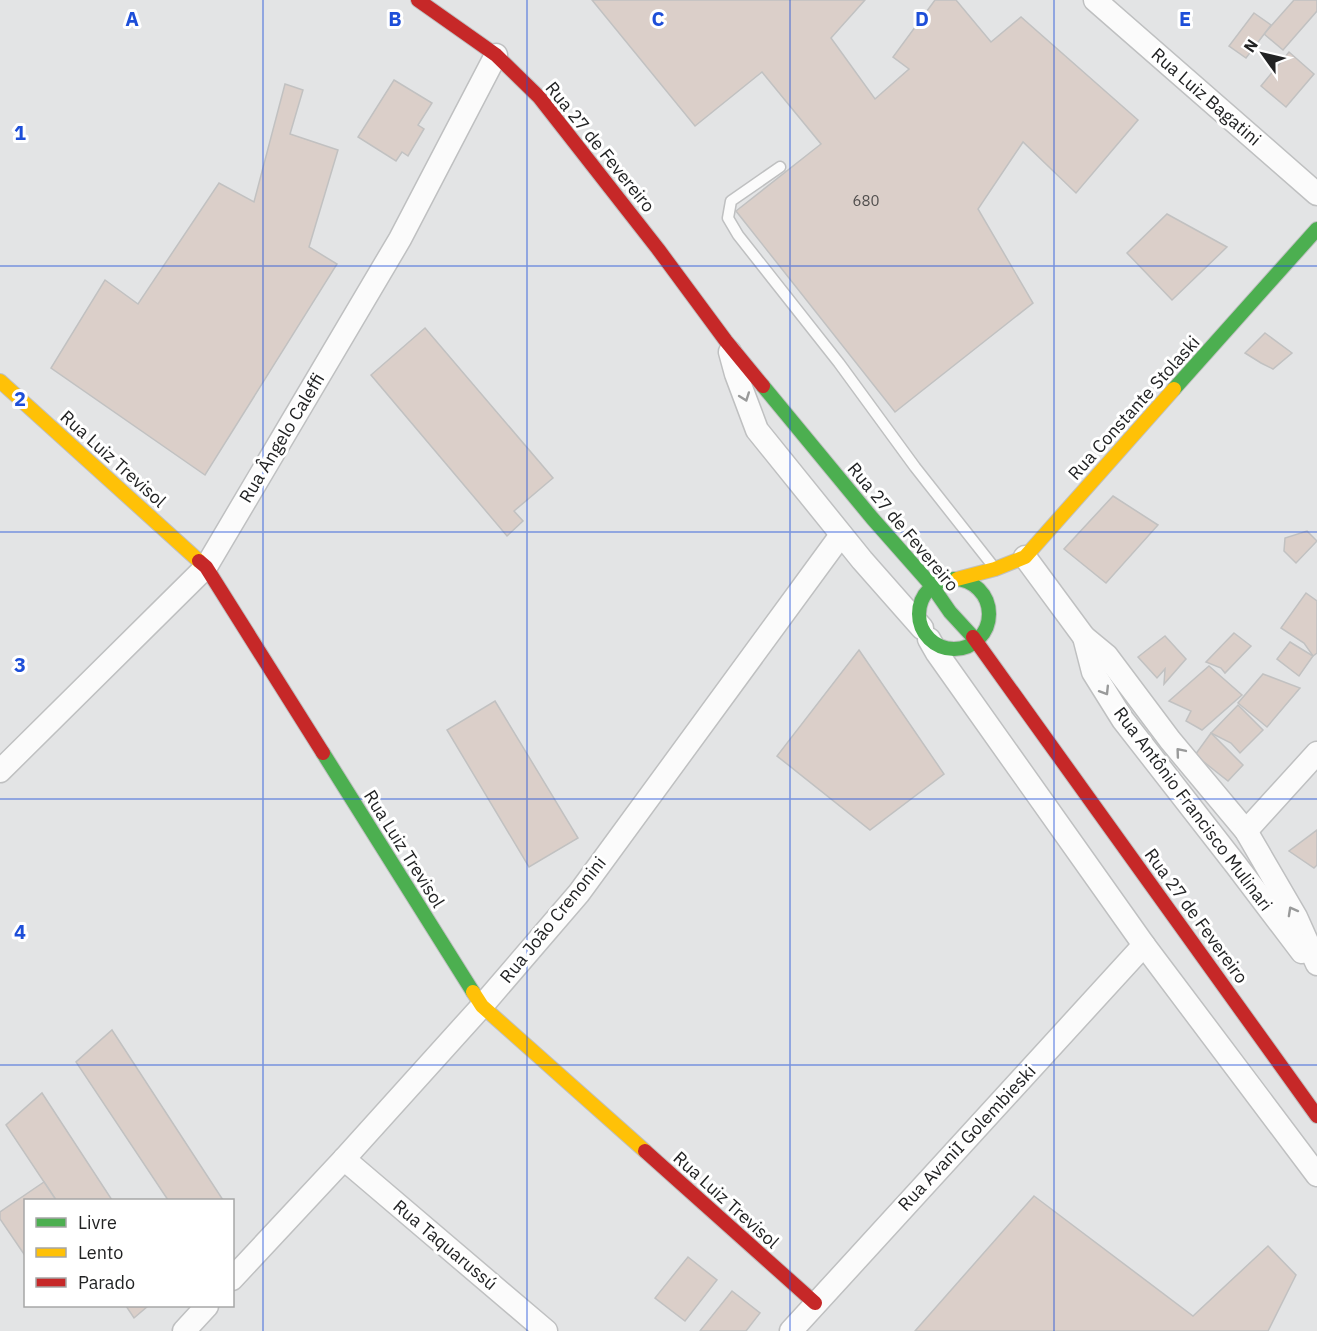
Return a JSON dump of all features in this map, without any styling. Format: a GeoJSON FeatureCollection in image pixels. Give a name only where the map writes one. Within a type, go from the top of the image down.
{"type":"FeatureCollection","features":[{"type":"Feature","properties":{"kind":"street","name":"Rua 27 de Fevereiro"},"geometry":{"type":"LineString","coordinates":[[418,0],[496,55],[539,97],[658,249],[726,341],[872,518],[932,585],[950,612],[977,642],[1317,1116]]}},
{"type":"Feature","properties":{"kind":"street","name":"Rua Luiz Bagatini"},"geometry":{"type":"LineString","coordinates":[[1095,0],[1317,194]]}},
{"type":"Feature","properties":{"kind":"street","name":"Rua Ângelo Caleffi"},"geometry":{"type":"LineString","coordinates":[[0,771],[206,567],[400,239],[496,55]]}},
{"type":"Feature","properties":{"kind":"street","name":"Rua Constante Stolaski"},"geometry":{"type":"LineString","coordinates":[[932,585],[995,569],[1019,566],[1317,229]]}},
{"type":"Feature","properties":{"kind":"street"},"geometry":{"type":"LineString","coordinates":[[726,341],[757,430],[841,535],[925,632],[936,644],[947,649],[958,649],[977,642],[989,620],[986,598],[978,588],[957,579]]}},
{"type":"Feature","properties":{"kind":"street","name":"Rua Luiz Trevisol"},"geometry":{"type":"LineString","coordinates":[[0,381],[206,567],[482,1006],[815,1304]]}},
{"type":"Feature","properties":{"kind":"street","name":"Rua João Crenonini"},"geometry":{"type":"LineString","coordinates":[[234,1277],[482,1006],[579,893],[841,535]]}},
{"type":"Feature","properties":{"kind":"street","name":"Rua Antônio Francisco Mulinari"},"geometry":{"type":"LineString","coordinates":[[1019,566],[1084,637],[1107,656],[1170,740],[1246,831],[1296,917],[1317,964]]}},
{"type":"Feature","properties":{"kind":"street"},"geometry":{"type":"LineString","coordinates":[[932,585],[921,604],[919,616],[937,653],[1144,945],[1317,1175]]}},
{"type":"Feature","properties":{"kind":"street"},"geometry":{"type":"LineString","coordinates":[[989,609],[1001,591]]}},
{"type":"Feature","properties":{"kind":"street","name":"Rua Antônio Francisco Mulinari"},"geometry":{"type":"LineString","coordinates":[[1084,637],[1093,672],[1123,720],[1317,973]]}},
{"type":"Feature","properties":{"kind":"street"},"geometry":{"type":"LineString","coordinates":[[1246,831],[1317,753]]}},
{"type":"Feature","properties":{"kind":"street","name":"Rua AvaniI Golembieski"},"geometry":{"type":"LineString","coordinates":[[791,1331],[1144,945]]}},
{"type":"Feature","properties":{"kind":"street","name":"Rua Taquarussú"},"geometry":{"type":"LineString","coordinates":[[344,1159],[546,1331]]}},
{"type":"Feature","properties":{"kind":"street"},"geometry":{"type":"LineString","coordinates":[[184,1331],[205,1307]]}},
{"type":"Feature","properties":{"kind":"lane"},"geometry":{"type":"LineString","coordinates":[[780,167],[731,201],[728,218],[738,235],[839,363],[915,467],[995,569]]}},
{"type":"Feature","properties":{"kind":"building"},"geometry":{"type":"Polygon","coordinates":[[[592,0],[865,0],[831,38],[875,99],[909,69],[893,57],[935,0],[956,0],[991,42],[1021,17],[1138,120],[1076,193],[1023,142],[978,209],[1033,303],[895,412],[736,211],[821,144],[762,72],[695,126],[592,0]]]}},
{"type":"Feature","properties":{"kind":"building"},"geometry":{"type":"Polygon","coordinates":[[[1294,0],[1317,0],[1317,11],[1283,50],[1264,34],[1294,0]]]}},
{"type":"Feature","properties":{"kind":"building"},"geometry":{"type":"Polygon","coordinates":[[[1254,13],[1271,25],[1246,58],[1229,46],[1254,13]]]}},
{"type":"Feature","properties":{"kind":"building"},"geometry":{"type":"Polygon","coordinates":[[[1289,52],[1314,74],[1286,107],[1261,86],[1289,52]]]}},
{"type":"Feature","properties":{"kind":"building"},"geometry":{"type":"Polygon","coordinates":[[[394,80],[432,103],[418,125],[424,129],[408,156],[402,152],[396,161],[358,137],[394,80]]]}},
{"type":"Feature","properties":{"kind":"building"},"geometry":{"type":"Polygon","coordinates":[[[285,84],[303,90],[290,134],[338,150],[309,247],[337,264],[205,475],[51,368],[105,280],[138,304],[219,183],[254,202],[285,84]]]}},
{"type":"Feature","properties":{"kind":"building"},"geometry":{"type":"Polygon","coordinates":[[[1167,214],[1227,247],[1172,300],[1127,253],[1167,214]]]}},
{"type":"Feature","properties":{"kind":"building"},"geometry":{"type":"Polygon","coordinates":[[[425,328],[553,478],[514,511],[523,521],[507,536],[371,375],[425,328]]]}},
{"type":"Feature","properties":{"kind":"building"},"geometry":{"type":"Polygon","coordinates":[[[1265,333],[1292,353],[1273,369],[1245,353],[1265,333]]]}},
{"type":"Feature","properties":{"kind":"building"},"geometry":{"type":"Polygon","coordinates":[[[1113,496],[1158,525],[1106,583],[1064,549],[1113,496]]]}},
{"type":"Feature","properties":{"kind":"building"},"geometry":{"type":"Polygon","coordinates":[[[1307,531],[1317,541],[1296,563],[1284,551],[1285,538],[1307,531]]]}},
{"type":"Feature","properties":{"kind":"building"},"geometry":{"type":"Polygon","coordinates":[[[1306,593],[1317,601],[1317,653],[1313,656],[1304,643],[1281,628],[1306,593]]]}},
{"type":"Feature","properties":{"kind":"building"},"geometry":{"type":"Polygon","coordinates":[[[1234,633],[1251,646],[1225,673],[1221,668],[1206,662],[1234,633]]]}},
{"type":"Feature","properties":{"kind":"building"},"geometry":{"type":"Polygon","coordinates":[[[1165,636],[1186,659],[1164,684],[1165,669],[1157,678],[1138,657],[1165,636]]]}},
{"type":"Feature","properties":{"kind":"building"},"geometry":{"type":"Polygon","coordinates":[[[1290,642],[1313,656],[1299,676],[1277,659],[1290,642]]]}},
{"type":"Feature","properties":{"kind":"building"},"geometry":{"type":"Polygon","coordinates":[[[859,650],[944,774],[870,830],[777,756],[859,650]]]}},
{"type":"Feature","properties":{"kind":"building"},"geometry":{"type":"Polygon","coordinates":[[[1209,666],[1242,695],[1202,730],[1186,721],[1191,711],[1169,701],[1209,666]]]}},
{"type":"Feature","properties":{"kind":"building"},"geometry":{"type":"Polygon","coordinates":[[[1263,674],[1300,688],[1267,727],[1238,703],[1263,674]]]}},
{"type":"Feature","properties":{"kind":"building"},"geometry":{"type":"Polygon","coordinates":[[[495,701],[578,838],[529,867],[447,730],[495,701]]]}},
{"type":"Feature","properties":{"kind":"building"},"geometry":{"type":"Polygon","coordinates":[[[1238,705],[1263,730],[1240,753],[1231,743],[1211,733],[1238,705]]]}},
{"type":"Feature","properties":{"kind":"building"},"geometry":{"type":"Polygon","coordinates":[[[1211,733],[1243,765],[1228,781],[1195,755],[1211,733]]]}},
{"type":"Feature","properties":{"kind":"building"},"geometry":{"type":"Polygon","coordinates":[[[1317,830],[1317,865],[1314,868],[1289,851],[1317,830]]]}},
{"type":"Feature","properties":{"kind":"building"},"geometry":{"type":"Polygon","coordinates":[[[112,1030],[222,1199],[167,1199],[76,1062],[112,1030]]]}},
{"type":"Feature","properties":{"kind":"building"},"geometry":{"type":"Polygon","coordinates":[[[42,1093],[111,1199],[55,1199],[6,1125],[42,1093]]]}},
{"type":"Feature","properties":{"kind":"building"},"geometry":{"type":"Polygon","coordinates":[[[44,1182],[55,1199],[24,1199],[24,1254],[0,1219],[0,1212],[44,1182]]]}},
{"type":"Feature","properties":{"kind":"building"},"geometry":{"type":"Polygon","coordinates":[[[1034,1196],[1193,1316],[1268,1246],[1296,1275],[1268,1331],[915,1331],[1034,1196]]]}},
{"type":"Feature","properties":{"kind":"building"},"geometry":{"type":"Polygon","coordinates":[[[688,1257],[717,1280],[685,1321],[655,1298],[688,1257]]]}},
{"type":"Feature","properties":{"kind":"building"},"geometry":{"type":"Polygon","coordinates":[[[732,1291],[760,1313],[746,1331],[700,1331],[732,1291]]]}},
{"type":"Feature","properties":{"kind":"building"},"geometry":{"type":"Polygon","coordinates":[[[127,1307],[147,1307],[134,1318],[127,1307]]]}},
{"type":"Feature","properties":{"kind":"traffic: fast"},"geometry":{"type":"LineString","coordinates":[[1174,389],[1317,229]]}},
{"type":"Feature","properties":{"kind":"traffic: fast"},"geometry":{"type":"LineString","coordinates":[[763,386],[973,637]]}},
{"type":"Feature","properties":{"kind":"traffic: fast"},"geometry":{"type":"LineString","coordinates":[[954,579],[967,582],[979,589],[986,601],[989,614],[986,627],[979,639],[967,646],[954,649],[941,646],[929,639],[922,627],[919,614],[922,601],[929,589],[941,582],[954,579]]}},
{"type":"Feature","properties":{"kind":"traffic: fast"},"geometry":{"type":"LineString","coordinates":[[323,753],[473,992]]}},
{"type":"Feature","properties":{"kind":"traffic: slow"},"geometry":{"type":"LineString","coordinates":[[0,381],[199,561]]}},
{"type":"Feature","properties":{"kind":"traffic: slow"},"geometry":{"type":"LineString","coordinates":[[957,579],[995,569],[1025,557],[1174,389]]}},
{"type":"Feature","properties":{"kind":"traffic: slow"},"geometry":{"type":"LineString","coordinates":[[473,992],[482,1006],[645,1151]]}},
{"type":"Feature","properties":{"kind":"traffic: jam"},"geometry":{"type":"LineString","coordinates":[[418,0],[496,55],[539,97],[763,386]]}},
{"type":"Feature","properties":{"kind":"traffic: jam"},"geometry":{"type":"LineString","coordinates":[[199,561],[206,567],[323,753]]}},
{"type":"Feature","properties":{"kind":"traffic: jam"},"geometry":{"type":"LineString","coordinates":[[973,637],[1317,1116]]}},
{"type":"Feature","properties":{"kind":"traffic: jam"},"geometry":{"type":"LineString","coordinates":[[645,1151],[815,1303]]}}]}
